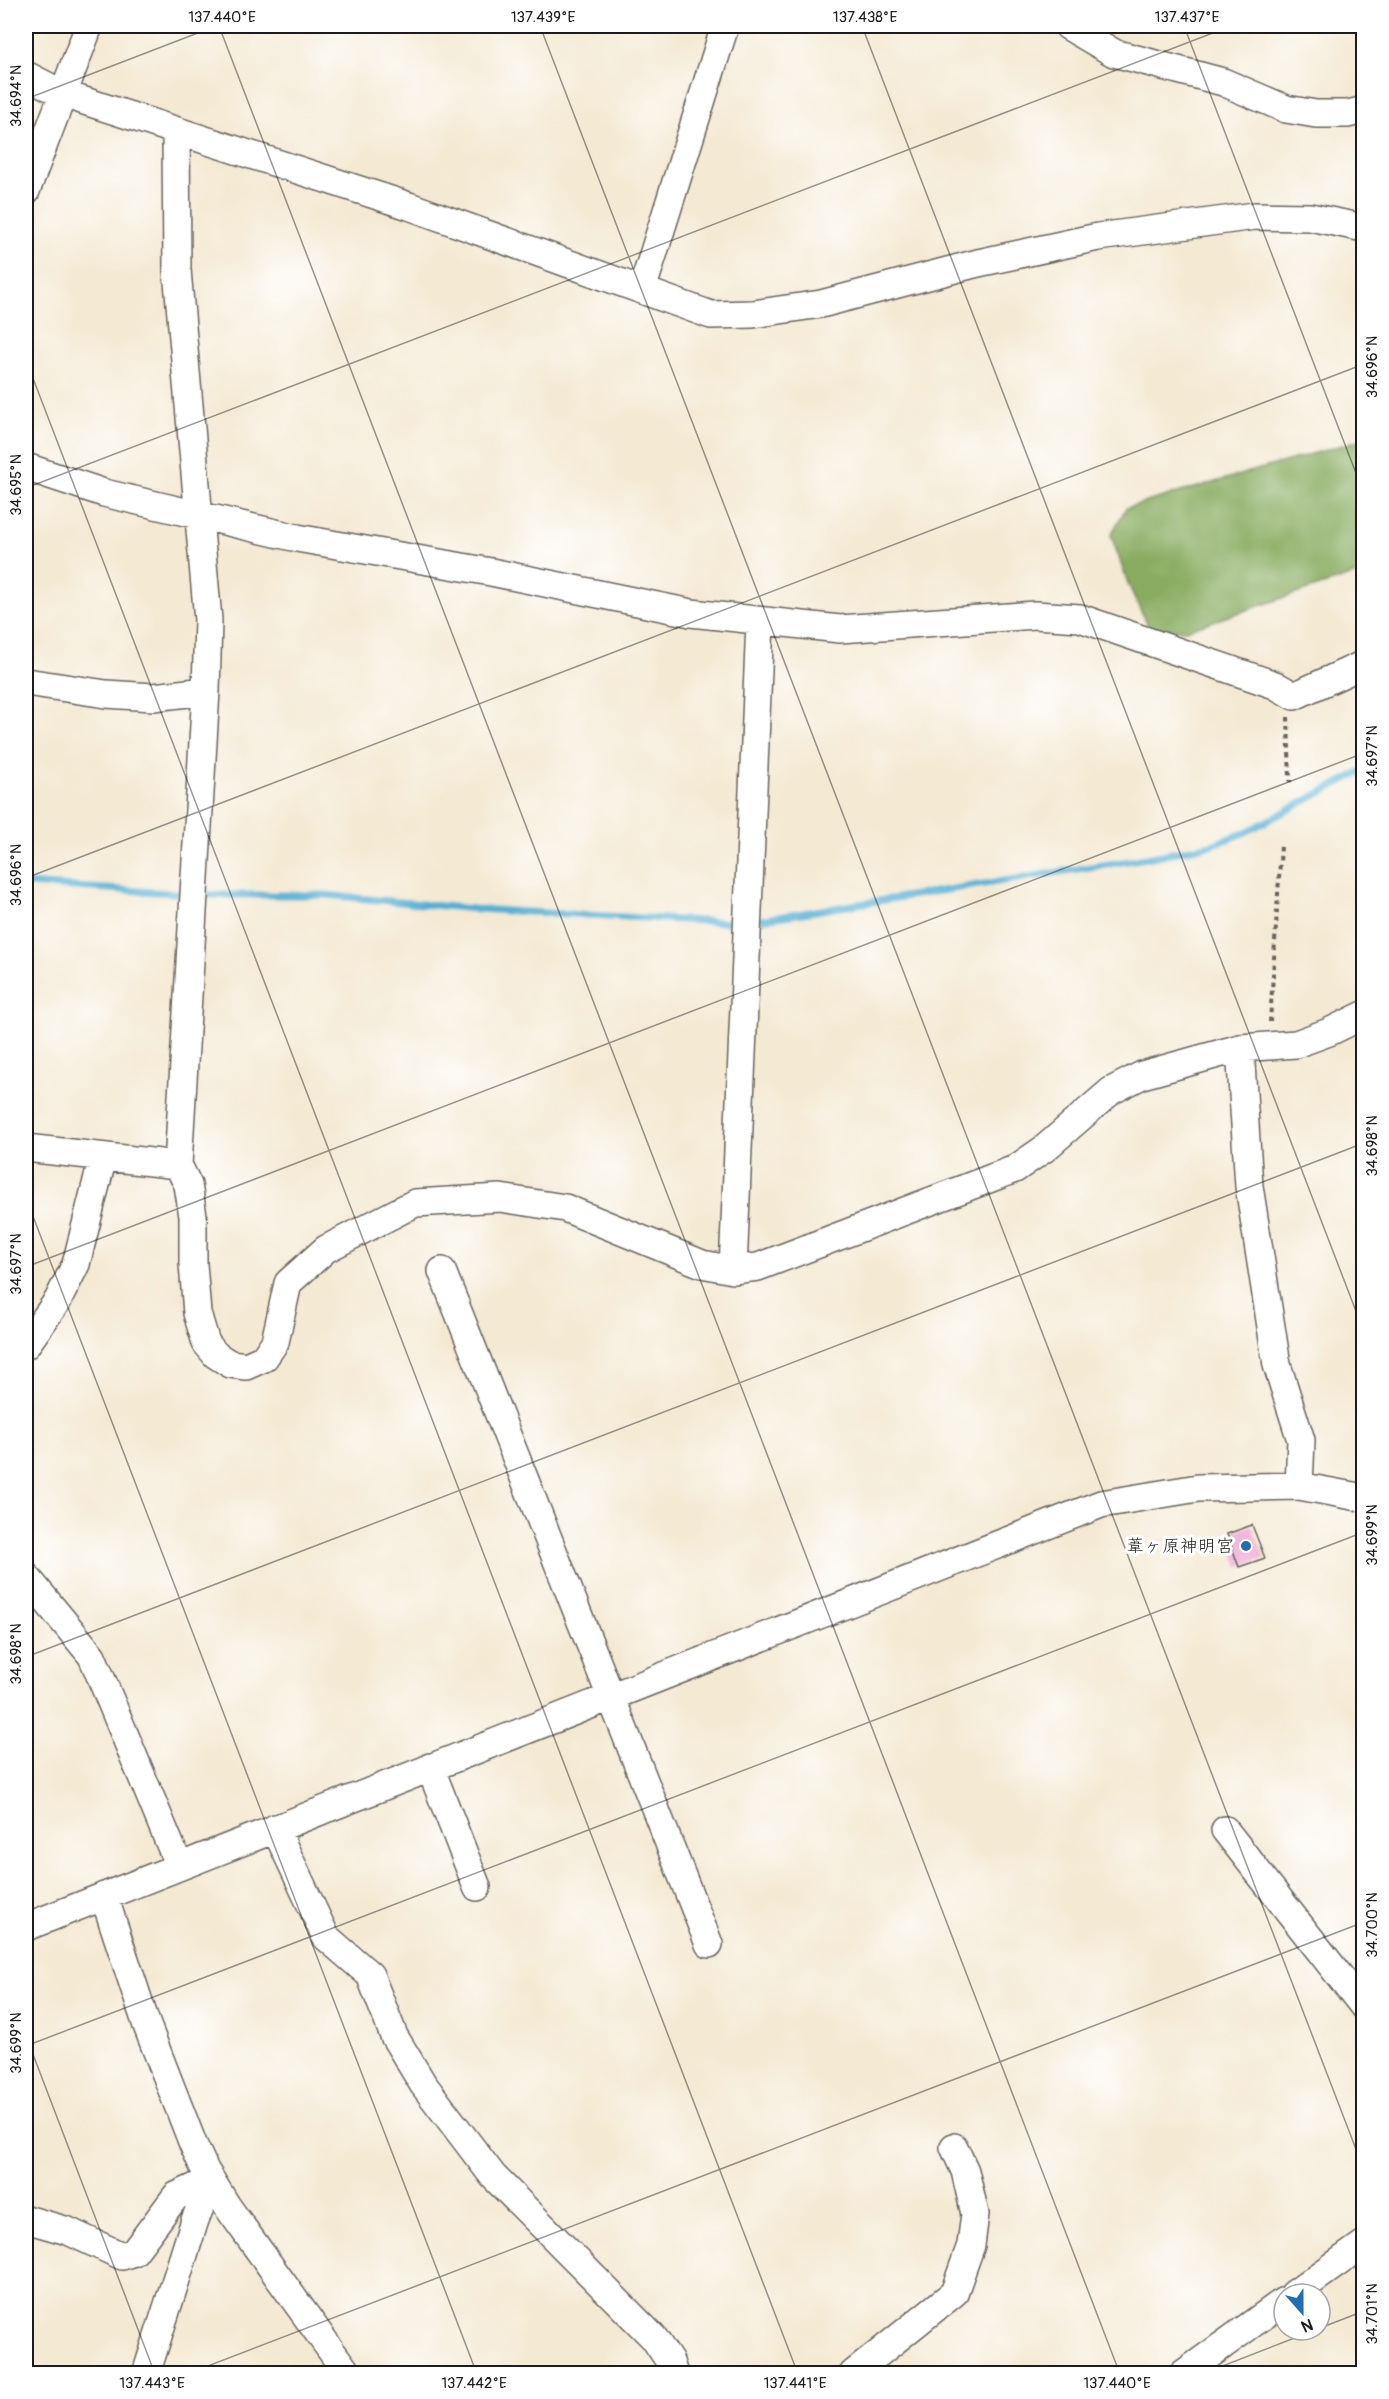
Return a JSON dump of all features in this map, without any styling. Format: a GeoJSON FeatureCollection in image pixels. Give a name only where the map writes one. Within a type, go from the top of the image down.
{"type":"FeatureCollection","features":[{"type":"Feature","properties":{"kind":"street"},"geometry":{"type":"LineString","coordinates":[[26,190],[89,26]]}},
{"type":"Feature","properties":{"kind":"street"},"geometry":{"type":"LineString","coordinates":[[642,290],[725,26]]}},
{"type":"Feature","properties":{"kind":"street"},"geometry":{"type":"LineString","coordinates":[[1068,26],[1114,53],[1223,82],[1286,109],[1316,114],[1348,114],[1364,110]]}},
{"type":"Feature","properties":{"kind":"street"},"geometry":{"type":"LineString","coordinates":[[26,75],[63,94],[409,206],[711,315],[753,314],[821,304],[978,263],[1098,237],[1255,216],[1310,217],[1364,228]]}},
{"type":"Feature","properties":{"kind":"street"},"geometry":{"type":"LineString","coordinates":[[176,131],[177,270],[208,620],[206,691],[178,1165],[188,1185],[193,1216],[192,1264],[197,1313],[207,1343],[216,1355],[230,1364],[246,1366],[264,1358],[275,1342],[288,1283],[326,1249],[416,1203],[500,1198],[565,1208],[702,1264],[733,1270],[758,1267],[1015,1169],[1044,1149],[1112,1091],[1142,1075],[1240,1048],[1296,1044],[1329,1032],[1364,1015]]}},
{"type":"Feature","properties":{"kind":"street"},"geometry":{"type":"LineString","coordinates":[[26,467],[104,493],[297,538],[491,572],[691,613],[840,629],[1035,615],[1080,618],[1275,685],[1294,696],[1364,664]]}},
{"type":"Feature","properties":{"kind":"street"},"geometry":{"type":"LineString","coordinates":[[733,1270],[760,622]]}},
{"type":"Feature","properties":{"kind":"street"},"geometry":{"type":"LineString","coordinates":[[26,682],[106,694],[153,697],[206,691]]}},
{"type":"Feature","properties":{"kind":"street"},"geometry":{"type":"LineString","coordinates":[[1240,1048],[1249,1186],[1277,1365],[1301,1440],[1299,1486]]}},
{"type":"Feature","properties":{"kind":"street"},"geometry":{"type":"LineString","coordinates":[[26,1148],[178,1165]]}},
{"type":"Feature","properties":{"kind":"street"},"geometry":{"type":"LineString","coordinates":[[26,1345],[58,1300],[76,1264],[103,1157]]}},
{"type":"Feature","properties":{"kind":"street"},"geometry":{"type":"LineString","coordinates":[[441,1271],[709,1944]]}},
{"type":"Feature","properties":{"kind":"street"},"geometry":{"type":"LineString","coordinates":[[26,1927],[1101,1504],[1198,1488],[1299,1486],[1364,1498]]}},
{"type":"Feature","properties":{"kind":"street"},"geometry":{"type":"LineString","coordinates":[[26,1576],[92,1656],[179,1866]]}},
{"type":"Feature","properties":{"kind":"street"},"geometry":{"type":"LineString","coordinates":[[430,1767],[477,1887]]}},
{"type":"Feature","properties":{"kind":"street"},"geometry":{"type":"LineString","coordinates":[[275,1828],[326,1937],[370,1975],[394,2036],[423,2084],[493,2176],[654,2338],[670,2362],[674,2373]]}},
{"type":"Feature","properties":{"kind":"street"},"geometry":{"type":"LineString","coordinates":[[1225,1830],[1364,2007]]}},
{"type":"Feature","properties":{"kind":"street"},"geometry":{"type":"LineString","coordinates":[[104,1896],[146,2023],[193,2144],[211,2180],[227,2206],[348,2373]]}},
{"type":"Feature","properties":{"kind":"street"},"geometry":{"type":"LineString","coordinates":[[853,2373],[954,2293],[971,2245],[975,2214],[964,2171],[954,2147]]}},
{"type":"Feature","properties":{"kind":"street"},"geometry":{"type":"LineString","coordinates":[[26,2219],[68,2231],[122,2256],[134,2252],[176,2196],[211,2180]]}},
{"type":"Feature","properties":{"kind":"street"},"geometry":{"type":"LineString","coordinates":[[146,2373],[195,2220],[211,2180]]}},
{"type":"Feature","properties":{"kind":"street"},"geometry":{"type":"LineString","coordinates":[[1311,2282],[1364,2244]]}},
{"type":"Feature","properties":{"kind":"street"},"geometry":{"type":"LineString","coordinates":[[1183,2373],[1272,2310]]}},
{"type":"Feature","properties":{"kind":"path"},"geometry":{"type":"LineString","coordinates":[[1290,783],[1288,709],[1294,696]]}},
{"type":"Feature","properties":{"kind":"path"},"geometry":{"type":"LineString","coordinates":[[1269,1045],[1281,846]]}},
{"type":"Feature","properties":{"kind":"green space"},"geometry":{"type":"Polygon","coordinates":[[[1363,439],[1363,572],[1186,630],[1149,628],[1129,586],[1111,535],[1126,508],[1363,439]]]}},
{"type":"Feature","properties":{"kind":"building","name":"葦ヶ原神明宮"},"geometry":{"type":"Polygon","coordinates":[[[1252,1525],[1265,1558],[1239,1567],[1227,1534],[1252,1525]]]}},
{"type":"Feature","properties":{"kind":"waterway"},"geometry":{"type":"LineString","coordinates":[[753,921],[1147,858],[1211,845],[1244,833],[1364,770]]}},
{"type":"Feature","properties":{"kind":"waterway"},"geometry":{"type":"LineString","coordinates":[[26,884],[188,894]]}},
{"type":"Feature","properties":{"kind":"waterway"},"geometry":{"type":"LineString","coordinates":[[199,895],[326,895],[474,909],[742,923]]}},
{"type":"Feature","properties":{"kind":"place","name":"葦ヶ原神明宮"},"geometry":{"type":"Point","coordinates":[1246,1546]}}]}
